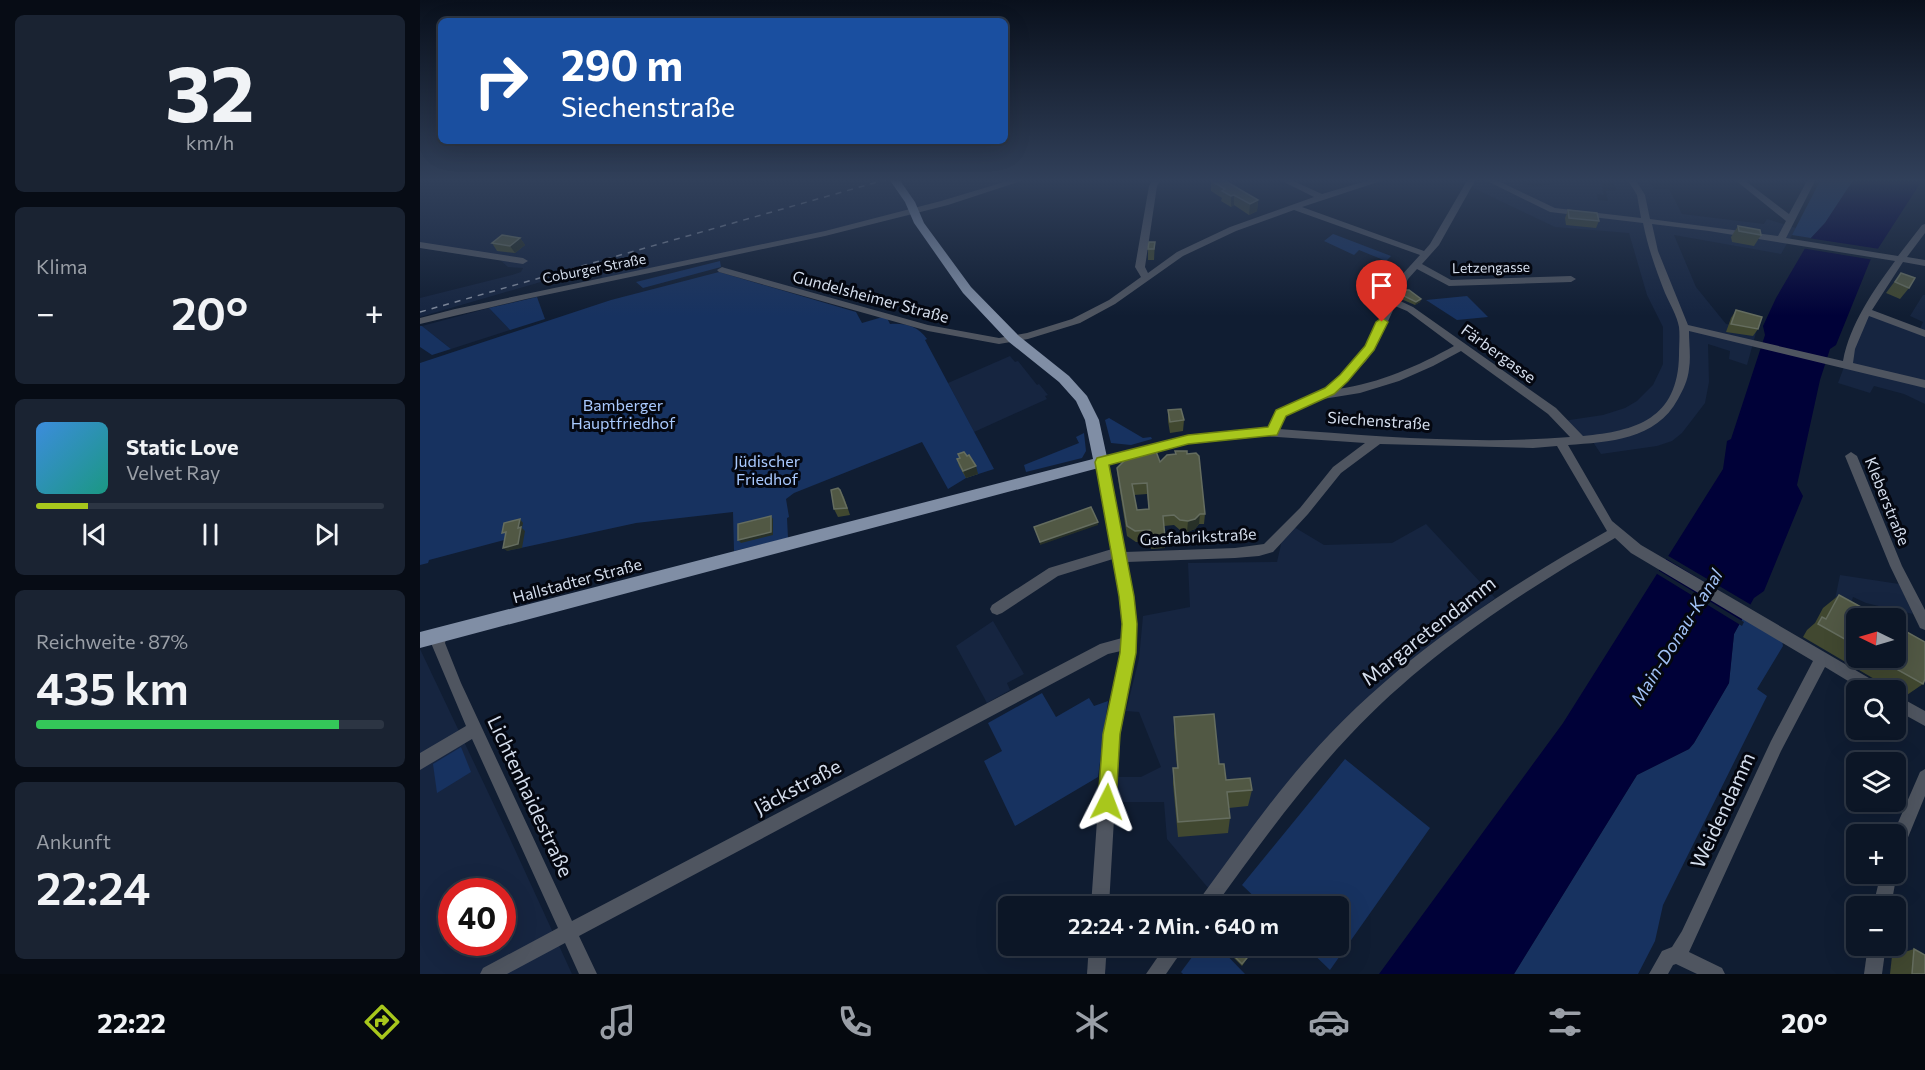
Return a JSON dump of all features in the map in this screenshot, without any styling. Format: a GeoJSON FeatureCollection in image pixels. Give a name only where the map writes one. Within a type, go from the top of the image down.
{"type":"FeatureCollection","features":[{"type":"Feature","properties":{"kind":"main road"},"geometry":{"type":"LineString","coordinates":[[920,224],[959,280],[1014,339],[1064,380],[1082,399],[1092,420],[1101,462]]}},
{"type":"Feature","properties":{"kind":"main road","name":"Siechenstraße"},"geometry":{"type":"LineString","coordinates":[[851,529],[1101,462]]}},
{"type":"Feature","properties":{"kind":"main road","name":"Hallstadter Straße"},"geometry":{"type":"LineString","coordinates":[[420,640],[851,529]]}},
{"type":"Feature","properties":{"kind":"street","name":"Coburger Straße"},"geometry":{"type":"LineString","coordinates":[[420,321],[527,295],[723,256],[860,224]]}},
{"type":"Feature","properties":{"kind":"street"},"geometry":{"type":"LineString","coordinates":[[1147,224],[1140,267],[1142,273],[1148,277]]}},
{"type":"Feature","properties":{"kind":"street","name":"Gundelsheimer Straße"},"geometry":{"type":"LineString","coordinates":[[722,270],[945,332],[991,341],[1014,339],[1068,325],[1107,305],[1180,254],[1248,224]]}},
{"type":"Feature","properties":{"kind":"street"},"geometry":{"type":"LineString","coordinates":[[1343,224],[1425,254]]}},
{"type":"Feature","properties":{"kind":"street"},"geometry":{"type":"LineString","coordinates":[[1272,432],[1281,413],[1322,395],[1344,378],[1370,348],[1404,278],[1436,242],[1446,224]]}},
{"type":"Feature","properties":{"kind":"street"},"geometry":{"type":"LineString","coordinates":[[1647,224],[1653,251],[1684,327],[1925,384]]}},
{"type":"Feature","properties":{"kind":"street"},"geometry":{"type":"LineString","coordinates":[[1671,224],[1925,263]]}},
{"type":"Feature","properties":{"kind":"street"},"geometry":{"type":"LineString","coordinates":[[1785,240],[1790,224]]}},
{"type":"Feature","properties":{"kind":"street"},"geometry":{"type":"LineString","coordinates":[[1842,364],[1895,258],[1925,227]]}},
{"type":"Feature","properties":{"kind":"street"},"geometry":{"type":"LineString","coordinates":[[420,245],[523,261]]}},
{"type":"Feature","properties":{"kind":"street","name":"Letzengasse"},"geometry":{"type":"LineString","coordinates":[[1415,264],[1449,283],[1571,279]]}},
{"type":"Feature","properties":{"kind":"street","name":"Färbergasse"},"geometry":{"type":"LineString","coordinates":[[1392,301],[1410,309],[1552,411],[1580,440]]}},
{"type":"Feature","properties":{"kind":"street"},"geometry":{"type":"LineString","coordinates":[[1868,312],[1925,334]]}},
{"type":"Feature","properties":{"kind":"street","name":"Siechenstraße"},"geometry":{"type":"LineString","coordinates":[[1101,462],[1188,440],[1272,432],[1378,441],[1514,444],[1560,442],[1628,434],[1657,421],[1677,395],[1684,369],[1684,327]]}},
{"type":"Feature","properties":{"kind":"street"},"geometry":{"type":"LineString","coordinates":[[1322,395],[1353,391],[1392,381],[1462,346]]}},
{"type":"Feature","properties":{"kind":"street","name":"Gasfabrikstraße"},"geometry":{"type":"LineString","coordinates":[[997,609],[1054,572],[1119,555],[1236,553],[1268,548],[1304,511],[1337,470],[1378,441]]}},
{"type":"Feature","properties":{"kind":"street"},"geometry":{"type":"LineString","coordinates":[[1560,442],[1605,520],[1615,532],[1636,549],[1859,680]]}},
{"type":"Feature","properties":{"kind":"street","name":"Kleberstraße"},"geometry":{"type":"LineString","coordinates":[[1851,456],[1896,566],[1925,624]]}},
{"type":"Feature","properties":{"kind":"street"},"geometry":{"type":"LineString","coordinates":[[1101,462],[1128,608],[1129,643],[1110,748],[1101,896]]}},
{"type":"Feature","properties":{"kind":"street","name":"Margaretendamm"},"geometry":{"type":"LineString","coordinates":[[1213,896],[1312,765],[1375,700],[1437,646],[1494,605],[1562,561],[1615,532]]}},
{"type":"Feature","properties":{"kind":"street","name":"Lichtenhaidestraße"},"geometry":{"type":"LineString","coordinates":[[440,635],[438,643],[442,655],[588,974]]}},
{"type":"Feature","properties":{"kind":"street","name":"Jäckstraße"},"geometry":{"type":"LineString","coordinates":[[489,974],[1105,648],[1129,643]]}},
{"type":"Feature","properties":{"kind":"street","name":"Weidendamm"},"geometry":{"type":"LineString","coordinates":[[1658,974],[1668,957],[1677,955],[1688,937],[1776,746],[1822,658]]}},
{"type":"Feature","properties":{"kind":"street"},"geometry":{"type":"LineString","coordinates":[[1906,708],[1925,719]]}},
{"type":"Feature","properties":{"kind":"street"},"geometry":{"type":"LineString","coordinates":[[420,762],[475,729]]}},
{"type":"Feature","properties":{"kind":"street"},"geometry":{"type":"LineString","coordinates":[[1905,824],[1925,777]]}},
{"type":"Feature","properties":{"kind":"street"},"geometry":{"type":"LineString","coordinates":[[1677,955],[1716,974]]}},
{"type":"Feature","properties":{"kind":"street"},"geometry":{"type":"LineString","coordinates":[[1096,974],[1097,956]]}},
{"type":"Feature","properties":{"kind":"street"},"geometry":{"type":"LineString","coordinates":[[1155,974],[1168,956]]}},
{"type":"Feature","properties":{"kind":"street"},"geometry":{"type":"LineString","coordinates":[[1873,974],[1875,956]]}},
{"type":"Feature","properties":{"kind":"shaded area"},"geometry":{"type":"Polygon","coordinates":[[[420,224],[867,224],[600,282],[606,263],[420,317],[420,298],[512,275],[521,272],[523,268],[508,267],[500,260],[420,248],[420,224]]]}},
{"type":"Feature","properties":{"kind":"shaded area"},"geometry":{"type":"Polygon","coordinates":[[[1550,224],[1785,224],[1796,228],[1781,254],[1674,235],[1696,287],[1726,324],[1757,329],[1747,365],[1729,359],[1730,351],[1708,344],[1709,382],[1705,403],[1682,433],[1672,441],[1657,446],[1601,454],[1589,436],[1578,438],[1563,421],[1603,415],[1625,408],[1637,401],[1653,385],[1663,364],[1663,327],[1647,295],[1629,233],[1555,227],[1550,224]]]}},
{"type":"Feature","properties":{"kind":"shaded area"},"geometry":{"type":"Polygon","coordinates":[[[1925,295],[1925,404],[1904,394],[1874,386],[1870,393],[1838,383],[1866,308],[1920,329],[1923,322],[1910,316],[1925,295]]]}},
{"type":"Feature","properties":{"kind":"shaded area"},"geometry":{"type":"Polygon","coordinates":[[[489,308],[510,330],[451,349],[422,326],[489,308]]]}},
{"type":"Feature","properties":{"kind":"shaded area"},"geometry":{"type":"Polygon","coordinates":[[[1010,356],[1015,362],[1018,361],[1037,385],[1039,384],[1048,395],[1045,396],[1047,399],[974,432],[948,383],[1010,356]]]}},
{"type":"Feature","properties":{"kind":"shaded area"},"geometry":{"type":"Polygon","coordinates":[[[1426,524],[1495,598],[1425,651],[1209,889],[1167,839],[1164,802],[1114,802],[1115,777],[1141,777],[1161,767],[1139,712],[1126,711],[1139,659],[1143,616],[1190,607],[1188,563],[1277,562],[1282,540],[1294,527],[1324,545],[1392,543],[1426,524]]]}},
{"type":"Feature","properties":{"kind":"shaded area"},"geometry":{"type":"Polygon","coordinates":[[[1840,575],[1899,584],[1913,614],[1906,612],[1906,608],[1887,608],[1853,597],[1850,608],[1846,608],[1846,616],[1833,609],[1840,575]]]}},
{"type":"Feature","properties":{"kind":"shaded area"},"geometry":{"type":"Polygon","coordinates":[[[993,621],[1024,674],[1007,683],[1010,690],[987,703],[956,646],[993,621]]]}},
{"type":"Feature","properties":{"kind":"shaded area"},"geometry":{"type":"Polygon","coordinates":[[[420,649],[505,828],[572,974],[420,974],[420,649]]]}},
{"type":"Feature","properties":{"kind":"green space"},"geometry":{"type":"Polygon","coordinates":[[[1797,224],[1824,224],[1811,238],[1792,235],[1797,224]]]}},
{"type":"Feature","properties":{"kind":"green space"},"geometry":{"type":"Polygon","coordinates":[[[1333,234],[1391,256],[1386,261],[1359,250],[1354,255],[1324,241],[1333,234]]]}},
{"type":"Feature","properties":{"kind":"green space"},"geometry":{"type":"Polygon","coordinates":[[[720,261],[721,267],[643,288],[636,282],[720,261]]]}},
{"type":"Feature","properties":{"kind":"green space","name":"Bamberger Hauptfriedhof"},"geometry":{"type":"Polygon","coordinates":[[[719,272],[856,312],[862,323],[886,316],[890,324],[906,325],[920,331],[927,339],[925,340],[994,469],[966,478],[948,489],[922,442],[794,493],[786,499],[789,517],[787,518],[788,538],[734,551],[733,512],[636,523],[507,551],[508,539],[429,560],[428,563],[420,565],[420,363],[611,300],[719,272]]]}},
{"type":"Feature","properties":{"kind":"green space"},"geometry":{"type":"Polygon","coordinates":[[[1467,296],[1488,317],[1457,320],[1426,300],[1467,296]]]}},
{"type":"Feature","properties":{"kind":"green space"},"geometry":{"type":"Polygon","coordinates":[[[537,297],[545,319],[510,330],[489,308],[537,297]]]}},
{"type":"Feature","properties":{"kind":"green space"},"geometry":{"type":"Polygon","coordinates":[[[420,326],[451,349],[432,355],[420,347],[420,326]]]}},
{"type":"Feature","properties":{"kind":"green space"},"geometry":{"type":"Polygon","coordinates":[[[1109,418],[1143,438],[1151,437],[1152,439],[1131,445],[1111,443],[1105,420],[1109,418]]]}},
{"type":"Feature","properties":{"kind":"green space"},"geometry":{"type":"Polygon","coordinates":[[[1084,433],[1086,451],[1082,458],[1026,472],[1024,465],[1079,443],[1076,437],[1084,433]]]}},
{"type":"Feature","properties":{"kind":"green space"},"geometry":{"type":"Polygon","coordinates":[[[1745,613],[1781,633],[1783,646],[1757,689],[1767,696],[1663,905],[1655,941],[1638,974],[1514,974],[1637,775],[1689,749],[1694,743],[1729,683],[1734,634],[1745,613]]]}},
{"type":"Feature","properties":{"kind":"green space"},"geometry":{"type":"Polygon","coordinates":[[[1042,693],[1056,717],[1089,698],[1094,706],[1108,701],[1098,777],[1015,826],[984,761],[1002,751],[988,723],[1042,693]]]}},
{"type":"Feature","properties":{"kind":"green space"},"geometry":{"type":"Polygon","coordinates":[[[461,747],[471,772],[437,793],[433,764],[461,747]]]}},
{"type":"Feature","properties":{"kind":"green space"},"geometry":{"type":"Polygon","coordinates":[[[1345,759],[1430,828],[1349,943],[1349,896],[1254,896],[1242,885],[1345,759]]]}},
{"type":"Feature","properties":{"kind":"green space"},"geometry":{"type":"Polygon","coordinates":[[[1193,956],[1228,956],[1245,974],[1183,974],[1181,972],[1193,956]]]}},
{"type":"Feature","properties":{"kind":"green space"},"geometry":{"type":"Polygon","coordinates":[[[1315,956],[1340,956],[1330,970],[1315,956]]]}},
{"type":"Feature","properties":{"kind":"water","name":"Main-Donau-Kanal"},"geometry":{"type":"Polygon","coordinates":[[[1824,224],[1894,224],[1870,261],[1836,345],[1830,349],[1820,380],[1797,485],[1803,496],[1764,591],[1754,598],[1734,634],[1729,683],[1694,743],[1689,749],[1637,775],[1514,974],[1379,974],[1563,723],[1723,469],[1727,441],[1731,439],[1765,335],[1763,326],[1776,298],[1811,238],[1824,224]]]}},
{"type":"Feature","properties":{"kind":"pier"},"geometry":{"type":"Polygon","coordinates":[[[1808,238],[1880,249],[1874,260],[1801,248],[1808,238]]]}},
{"type":"Feature","properties":{"kind":"pier"},"geometry":{"type":"Polygon","coordinates":[[[1665,554],[1753,606],[1751,610],[1663,557],[1665,554]]]}},
{"type":"Feature","properties":{"kind":"pier"},"geometry":{"type":"Polygon","coordinates":[[[1656,569],[1744,622],[1742,626],[1654,572],[1656,569]]]}},
{"type":"Feature","properties":{"kind":"building"},"geometry":{"type":"Polygon","coordinates":[[[1738,226],[1760,230],[1761,235],[1739,231],[1738,226]]]}},
{"type":"Feature","properties":{"kind":"building"},"geometry":{"type":"Polygon","coordinates":[[[502,235],[520,238],[510,246],[492,243],[502,235]]]}},
{"type":"Feature","properties":{"kind":"building"},"geometry":{"type":"Polygon","coordinates":[[[1149,242],[1155,242],[1154,249],[1148,249],[1149,242]]]}},
{"type":"Feature","properties":{"kind":"building"},"geometry":{"type":"Polygon","coordinates":[[[1901,273],[1915,278],[1909,288],[1895,282],[1901,273]]]}},
{"type":"Feature","properties":{"kind":"building"},"geometry":{"type":"Polygon","coordinates":[[[1405,290],[1409,290],[1421,299],[1416,302],[1402,295],[1405,290]]]}},
{"type":"Feature","properties":{"kind":"building"},"geometry":{"type":"Polygon","coordinates":[[[1736,310],[1762,317],[1758,329],[1731,324],[1736,310]]]}},
{"type":"Feature","properties":{"kind":"building"},"geometry":{"type":"Polygon","coordinates":[[[1181,409],[1184,420],[1170,422],[1168,410],[1181,409]]]}},
{"type":"Feature","properties":{"kind":"building"},"geometry":{"type":"Polygon","coordinates":[[[1154,446],[1160,462],[1167,455],[1176,454],[1175,451],[1187,451],[1187,454],[1196,453],[1199,456],[1205,514],[1200,514],[1188,521],[1180,520],[1174,515],[1163,516],[1165,538],[1150,538],[1150,530],[1135,531],[1127,526],[1117,468],[1129,456],[1135,454],[1133,450],[1154,446]],[[1147,483],[1132,484],[1137,510],[1149,509],[1147,483]]]}},
{"type":"Feature","properties":{"kind":"building"},"geometry":{"type":"Polygon","coordinates":[[[964,452],[967,456],[969,455],[976,466],[963,471],[957,459],[960,458],[958,454],[964,452]]]}},
{"type":"Feature","properties":{"kind":"building"},"geometry":{"type":"Polygon","coordinates":[[[838,488],[847,508],[834,509],[831,490],[838,488]]]}},
{"type":"Feature","properties":{"kind":"building"},"geometry":{"type":"Polygon","coordinates":[[[1091,507],[1098,522],[1040,542],[1034,527],[1091,507]]]}},
{"type":"Feature","properties":{"kind":"building"},"geometry":{"type":"Polygon","coordinates":[[[771,516],[771,532],[738,540],[738,524],[771,516]]]}},
{"type":"Feature","properties":{"kind":"building"},"geometry":{"type":"Polygon","coordinates":[[[520,519],[518,544],[503,548],[506,532],[502,533],[504,523],[520,519]]]}},
{"type":"Feature","properties":{"kind":"building"},"geometry":{"type":"Polygon","coordinates":[[[1839,595],[1863,608],[1846,608],[1846,640],[1818,624],[1822,617],[1826,619],[1839,595]]]}},
{"type":"Feature","properties":{"kind":"building"},"geometry":{"type":"Polygon","coordinates":[[[1906,632],[1925,642],[1923,684],[1895,668],[1906,668],[1906,632]]]}},
{"type":"Feature","properties":{"kind":"building"},"geometry":{"type":"Polygon","coordinates":[[[1214,714],[1219,764],[1224,764],[1226,780],[1250,778],[1252,790],[1227,792],[1230,818],[1178,822],[1173,768],[1178,768],[1174,717],[1214,714]]]}},
{"type":"Feature","properties":{"kind":"building"},"geometry":{"type":"Polygon","coordinates":[[[1914,949],[1925,955],[1925,974],[1912,974],[1914,949]]]}},
{"type":"Feature","properties":{"kind":"building"},"geometry":{"type":"Polygon","coordinates":[[[1234,956],[1249,956],[1242,964],[1234,956]]]}},
{"type":"Feature","properties":{"kind":"railway"},"geometry":{"type":"LineString","coordinates":[[420,312],[728,224]]}},
{"type":"Feature","properties":{"kind":"route"},"geometry":{"type":"LineString","coordinates":[[1107,802],[1110,748],[1128,653],[1130,624],[1127,596],[1101,462],[1188,440],[1221,435],[1272,432],[1281,413],[1330,391],[1344,378],[1370,348],[1382,322]]}},
{"type":"Feature","properties":{"kind":"park label","name":"Jüdischer Friedhof"},"geometry":{"type":"Point","coordinates":[767,469]}}]}
